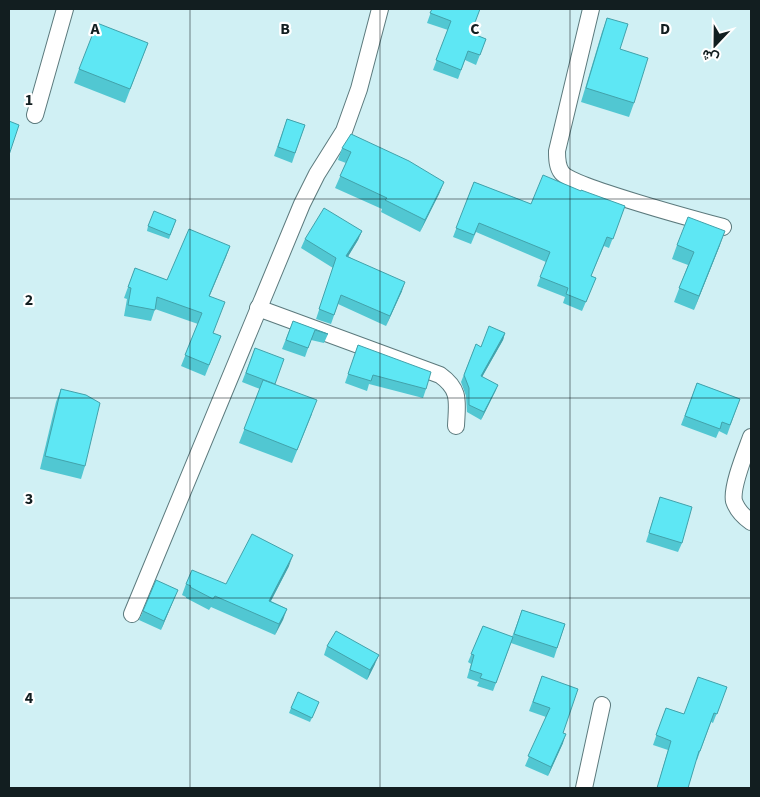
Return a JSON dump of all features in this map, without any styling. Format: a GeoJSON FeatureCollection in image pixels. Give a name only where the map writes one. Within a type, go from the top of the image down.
{"type":"FeatureCollection","features":[{"type":"Feature","properties":{"kind":"street"},"geometry":{"type":"LineString","coordinates":[[35,115],[65,9]]}},
{"type":"Feature","properties":{"kind":"street"},"geometry":{"type":"LineString","coordinates":[[132,614],[302,204],[317,174],[344,131],[359,89],[380,9]]}},
{"type":"Feature","properties":{"kind":"street"},"geometry":{"type":"LineString","coordinates":[[591,9],[557,151],[557,162],[562,173],[574,181],[723,227]]}},
{"type":"Feature","properties":{"kind":"street"},"geometry":{"type":"LineString","coordinates":[[258,308],[440,374],[450,382],[455,391],[457,406],[456,426]]}},
{"type":"Feature","properties":{"kind":"street"},"geometry":{"type":"LineString","coordinates":[[751,437],[736,481],[734,500],[739,511],[751,522]]}},
{"type":"Feature","properties":{"kind":"street"},"geometry":{"type":"LineString","coordinates":[[584,788],[602,705]]}},
{"type":"Feature","properties":{"kind":"building"},"geometry":{"type":"Polygon","coordinates":[[[432,9],[480,9],[471,33],[486,39],[480,55],[468,51],[461,70],[436,60],[451,21],[430,13],[432,9]]]}},
{"type":"Feature","properties":{"kind":"building"},"geometry":{"type":"Polygon","coordinates":[[[607,18],[628,24],[620,49],[648,58],[634,103],[586,88],[607,18]]]}},
{"type":"Feature","properties":{"kind":"building"},"geometry":{"type":"Polygon","coordinates":[[[97,23],[148,43],[130,89],[79,69],[97,23]]]}},
{"type":"Feature","properties":{"kind":"building"},"geometry":{"type":"Polygon","coordinates":[[[287,119],[305,125],[295,153],[278,147],[287,119]]]}},
{"type":"Feature","properties":{"kind":"building"},"geometry":{"type":"Polygon","coordinates":[[[9,121],[19,125],[9,155],[9,121]]]}},
{"type":"Feature","properties":{"kind":"building"},"geometry":{"type":"Polygon","coordinates":[[[351,134],[409,161],[444,182],[425,220],[385,200],[387,198],[340,176],[351,152],[342,148],[351,134]]]}},
{"type":"Feature","properties":{"kind":"building"},"geometry":{"type":"Polygon","coordinates":[[[543,175],[581,191],[625,206],[613,239],[607,237],[591,276],[596,278],[586,302],[566,294],[568,288],[540,277],[550,252],[479,223],[474,235],[456,228],[474,182],[531,204],[543,175]]]}},
{"type":"Feature","properties":{"kind":"building"},"geometry":{"type":"Polygon","coordinates":[[[324,208],[362,231],[346,256],[405,282],[390,316],[341,295],[334,315],[319,309],[336,258],[305,239],[324,208]]]}},
{"type":"Feature","properties":{"kind":"building"},"geometry":{"type":"Polygon","coordinates":[[[154,211],[176,220],[170,235],[148,226],[154,211]]]}},
{"type":"Feature","properties":{"kind":"building"},"geometry":{"type":"Polygon","coordinates":[[[688,217],[725,231],[699,296],[679,288],[694,252],[677,245],[688,217]]]}},
{"type":"Feature","properties":{"kind":"building"},"geometry":{"type":"Polygon","coordinates":[[[189,229],[230,246],[209,296],[225,302],[213,333],[221,336],[209,365],[185,355],[202,313],[157,297],[155,310],[128,305],[131,288],[128,287],[135,268],[167,280],[189,229]]]}},
{"type":"Feature","properties":{"kind":"building"},"geometry":{"type":"Polygon","coordinates":[[[293,321],[328,334],[315,330],[308,348],[286,340],[293,321]]]}},
{"type":"Feature","properties":{"kind":"building"},"geometry":{"type":"Polygon","coordinates":[[[489,326],[505,333],[481,376],[498,385],[484,412],[469,405],[469,388],[464,375],[476,344],[481,347],[489,326]]]}},
{"type":"Feature","properties":{"kind":"building"},"geometry":{"type":"Polygon","coordinates":[[[358,345],[431,372],[426,389],[373,375],[371,381],[348,374],[358,345]]]}},
{"type":"Feature","properties":{"kind":"building"},"geometry":{"type":"Polygon","coordinates":[[[255,348],[284,359],[275,384],[246,373],[255,348]]]}},
{"type":"Feature","properties":{"kind":"building"},"geometry":{"type":"Polygon","coordinates":[[[263,380],[317,400],[297,450],[244,429],[263,380]]]}},
{"type":"Feature","properties":{"kind":"building"},"geometry":{"type":"Polygon","coordinates":[[[697,383],[740,399],[730,425],[722,422],[720,429],[685,416],[697,383]]]}},
{"type":"Feature","properties":{"kind":"building"},"geometry":{"type":"Polygon","coordinates":[[[61,389],[86,395],[100,403],[85,466],[45,456],[61,389]]]}},
{"type":"Feature","properties":{"kind":"building"},"geometry":{"type":"Polygon","coordinates":[[[660,497],[692,507],[682,543],[649,533],[660,497]]]}},
{"type":"Feature","properties":{"kind":"building"},"geometry":{"type":"Polygon","coordinates":[[[252,534],[293,555],[269,601],[287,609],[279,624],[215,596],[213,599],[186,584],[192,570],[226,584],[252,534]]]}},
{"type":"Feature","properties":{"kind":"building"},"geometry":{"type":"Polygon","coordinates":[[[156,580],[178,590],[164,621],[143,611],[156,580]]]}},
{"type":"Feature","properties":{"kind":"building"},"geometry":{"type":"Polygon","coordinates":[[[522,610],[565,624],[557,648],[514,634],[522,610]]]}},
{"type":"Feature","properties":{"kind":"building"},"geometry":{"type":"Polygon","coordinates":[[[483,626],[513,637],[496,683],[480,678],[482,674],[470,670],[474,655],[471,654],[483,626]]]}},
{"type":"Feature","properties":{"kind":"building"},"geometry":{"type":"Polygon","coordinates":[[[336,631],[379,655],[370,670],[327,646],[336,631]]]}},
{"type":"Feature","properties":{"kind":"building"},"geometry":{"type":"Polygon","coordinates":[[[542,676],[578,689],[563,733],[566,734],[551,767],[528,756],[550,708],[533,702],[542,676]]]}},
{"type":"Feature","properties":{"kind":"building"},"geometry":{"type":"Polygon","coordinates":[[[698,677],[727,687],[717,714],[714,713],[699,751],[688,788],[657,788],[671,741],[656,735],[666,708],[684,714],[698,677]]]}},
{"type":"Feature","properties":{"kind":"building"},"geometry":{"type":"Polygon","coordinates":[[[298,692],[319,702],[312,718],[291,708],[298,692]]]}}]}
